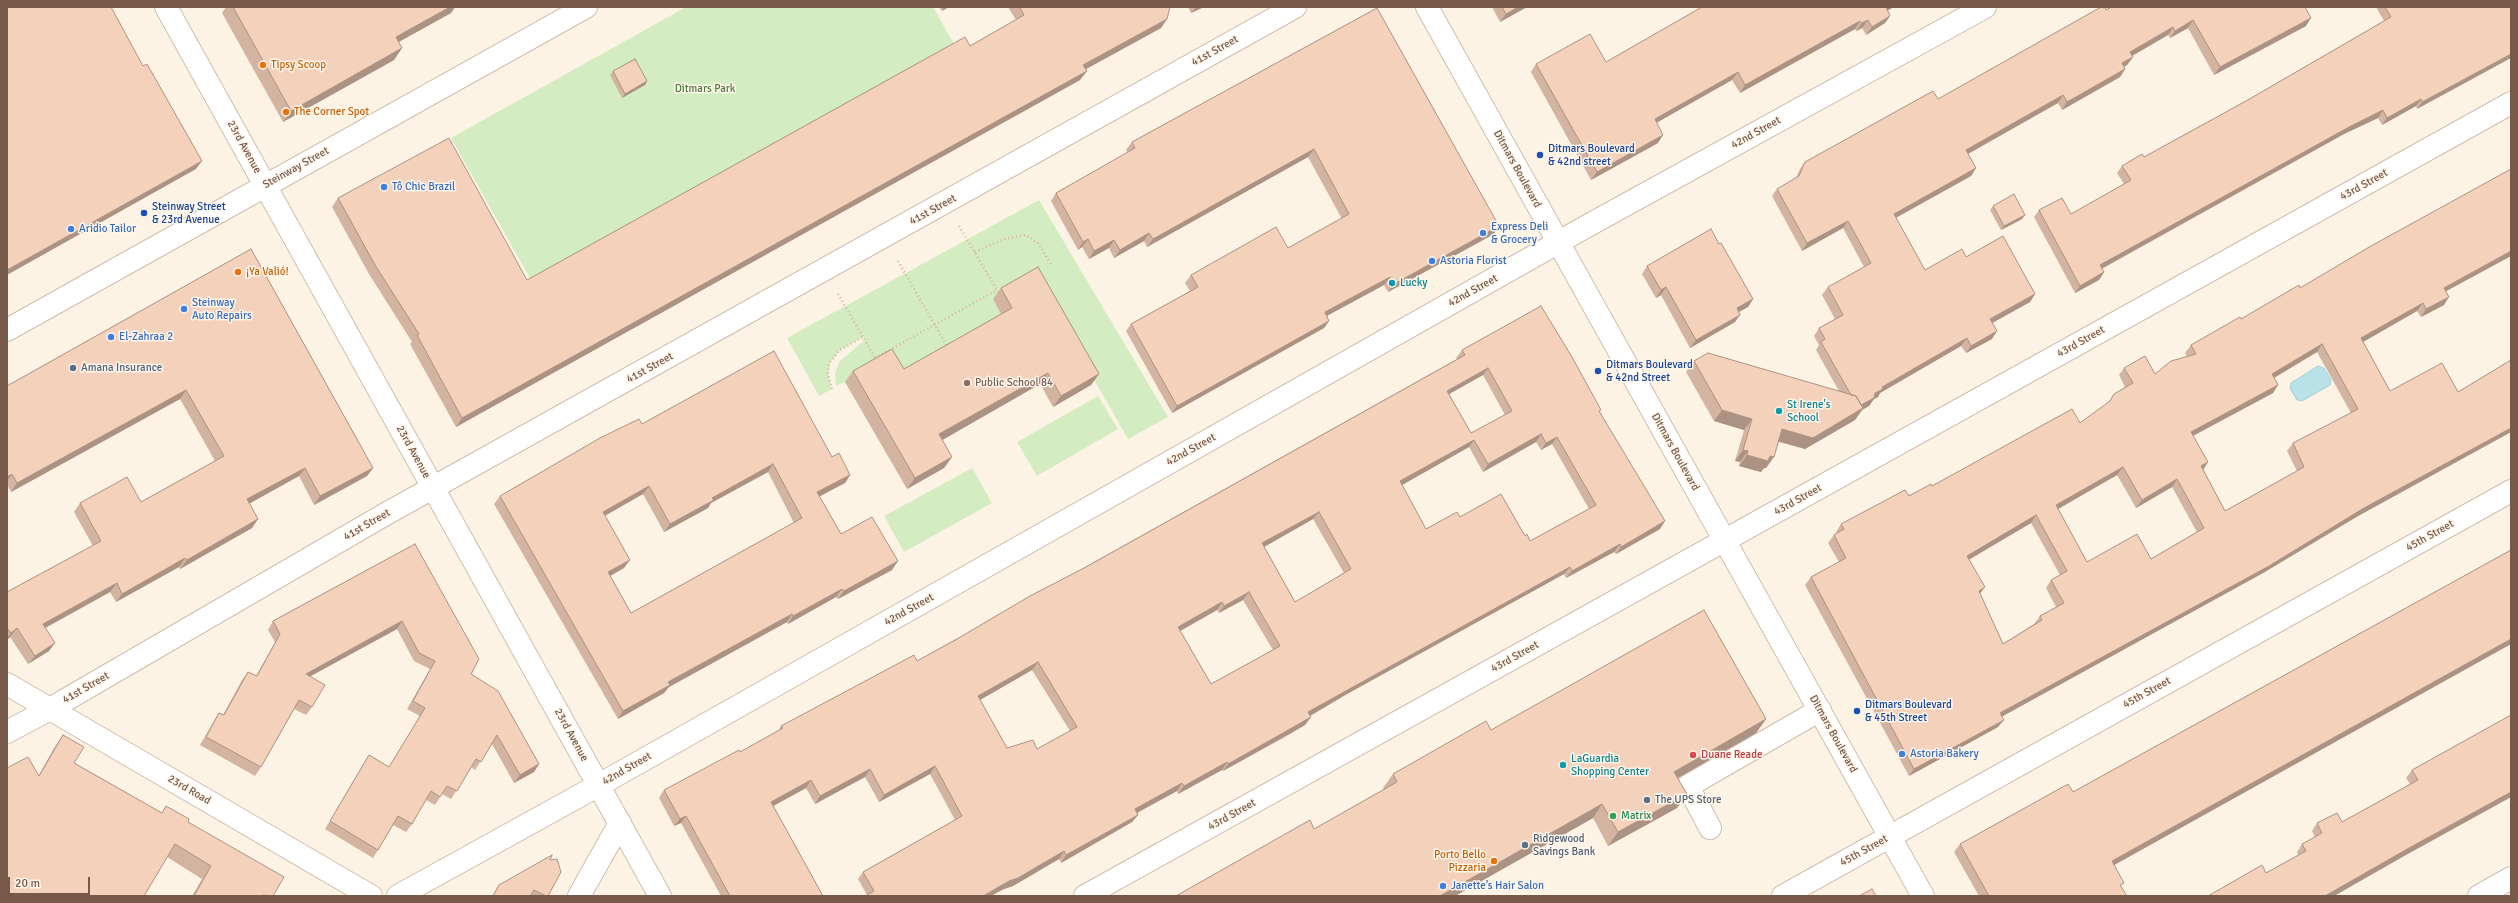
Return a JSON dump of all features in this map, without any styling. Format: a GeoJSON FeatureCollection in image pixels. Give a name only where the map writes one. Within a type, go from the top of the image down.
{"type":"FeatureCollection","features":[{"type":"Feature","properties":{"kind":"street","name":"23rd Avenue"},"geometry":{"type":"LineString","coordinates":[[166,7],[660,896]]}},
{"type":"Feature","properties":{"kind":"street","name":"Steinway Street"},"geometry":{"type":"LineString","coordinates":[[7,330],[586,7]]}},
{"type":"Feature","properties":{"kind":"street","name":"41st Street"},"geometry":{"type":"LineString","coordinates":[[7,732],[50,709],[433,488],[724,327],[1294,7]]}},
{"type":"Feature","properties":{"kind":"street","name":"Ditmars Boulevard"},"geometry":{"type":"LineString","coordinates":[[1427,7],[1923,896]]}},
{"type":"Feature","properties":{"kind":"street","name":"42nd Street"},"geometry":{"type":"LineString","coordinates":[[398,896],[599,785],[1558,243],[1985,7]]}},
{"type":"Feature","properties":{"kind":"street","name":"43rd Street"},"geometry":{"type":"LineString","coordinates":[[1085,896],[2511,103]]}},
{"type":"Feature","properties":{"kind":"street","name":"45th Street"},"geometry":{"type":"LineString","coordinates":[[1783,896],[2511,491]]}},
{"type":"Feature","properties":{"kind":"street","name":"23rd Road"},"geometry":{"type":"LineString","coordinates":[[7,684],[371,896]]}},
{"type":"Feature","properties":{"kind":"street"},"geometry":{"type":"LineString","coordinates":[[1710,828],[1688,786],[1820,710]]}},
{"type":"Feature","properties":{"kind":"street"},"geometry":{"type":"LineString","coordinates":[[579,896],[620,823]]}},
{"type":"Feature","properties":{"kind":"street"},"geometry":{"type":"LineString","coordinates":[[2480,896],[2511,878]]}},
{"type":"Feature","properties":{"kind":"path"},"geometry":{"type":"LineString","coordinates":[[959,226],[976,252],[1000,295]]}},
{"type":"Feature","properties":{"kind":"path"},"geometry":{"type":"LineString","coordinates":[[976,252],[1004,239],[1026,235],[1038,243],[1052,266]]}},
{"type":"Feature","properties":{"kind":"path"},"geometry":{"type":"LineString","coordinates":[[898,261],[950,350]]}},
{"type":"Feature","properties":{"kind":"path"},"geometry":{"type":"LineString","coordinates":[[874,358],[997,290]]}},
{"type":"Feature","properties":{"kind":"path"},"geometry":{"type":"LineString","coordinates":[[838,294],[878,363]]}},
{"type":"Feature","properties":{"kind":"path"},"geometry":{"type":"LineString","coordinates":[[832,389],[828,374],[830,363],[840,350],[863,337]]}},
{"type":"Feature","properties":{"kind":"green space","name":"Ditmars Park"},"geometry":{"type":"Polygon","coordinates":[[[686,7],[933,7],[954,44],[531,280],[451,138],[686,7]]]}},
{"type":"Feature","properties":{"kind":"green space"},"geometry":{"type":"Polygon","coordinates":[[[1039,200],[1168,417],[1128,439],[1035,276],[993,299],[1006,321],[929,365],[845,382],[836,386],[835,374],[839,362],[865,340],[863,337],[840,350],[830,363],[828,374],[832,389],[819,396],[787,338],[1039,200]]]}},
{"type":"Feature","properties":{"kind":"green space"},"geometry":{"type":"Polygon","coordinates":[[[1098,396],[1118,429],[1037,476],[1017,442],[1098,396]]]}},
{"type":"Feature","properties":{"kind":"green space"},"geometry":{"type":"Polygon","coordinates":[[[972,468],[992,503],[904,552],[884,516],[972,468]]]}},
{"type":"Feature","properties":{"kind":"water"},"geometry":{"type":"Polygon","coordinates":[[[2318,366],[2324,368],[2331,380],[2330,385],[2302,401],[2297,400],[2290,388],[2291,383],[2318,366]]]}},
{"type":"Feature","properties":{"kind":"building"},"geometry":{"type":"Polygon","coordinates":[[[7,7],[111,7],[143,66],[147,64],[202,161],[7,270],[7,7]]]}},
{"type":"Feature","properties":{"kind":"building"},"geometry":{"type":"Polygon","coordinates":[[[233,7],[450,7],[396,37],[402,48],[291,111],[233,7]]]}},
{"type":"Feature","properties":{"kind":"building"},"geometry":{"type":"Polygon","coordinates":[[[1020,7],[1170,7],[1167,19],[1083,65],[1087,71],[462,418],[417,335],[419,334],[375,265],[338,198],[449,138],[527,280],[965,37],[970,46],[1024,15],[1020,7]]]}},
{"type":"Feature","properties":{"kind":"building"},"geometry":{"type":"Polygon","coordinates":[[[1502,7],[1518,7],[1506,14],[1502,7]]]}},
{"type":"Feature","properties":{"kind":"building"},"geometry":{"type":"Polygon","coordinates":[[[1702,7],[1886,7],[1890,16],[1872,27],[1868,20],[1862,23],[1860,21],[1745,85],[1738,72],[1655,119],[1663,135],[1597,172],[1536,64],[1590,34],[1606,62],[1702,7]]]}},
{"type":"Feature","properties":{"kind":"building"},"geometry":{"type":"Polygon","coordinates":[[[2101,7],[2105,7],[2106,10],[2111,7],[2305,7],[2311,18],[2220,67],[2193,20],[2175,31],[2173,27],[2130,52],[2133,57],[2122,63],[2125,69],[2067,102],[2063,95],[1966,150],[1976,168],[1894,214],[1925,270],[1962,249],[1966,257],[2003,236],[2035,294],[1990,319],[1997,331],[1971,346],[1967,338],[1882,387],[1883,389],[1875,393],[1874,398],[1861,405],[1856,396],[1851,395],[1821,342],[1825,339],[1819,328],[1843,315],[1828,287],[1871,263],[1848,221],[1807,243],[1777,189],[1799,176],[1805,162],[1933,91],[1938,99],[2101,7]]]}},
{"type":"Feature","properties":{"kind":"building"},"geometry":{"type":"Polygon","coordinates":[[[2385,7],[2511,7],[2511,54],[2422,102],[2421,99],[2387,118],[2383,110],[2349,127],[2100,265],[2104,272],[2080,286],[2039,210],[2062,198],[2071,214],[2131,180],[2122,166],[2142,154],[2144,157],[2246,101],[2391,17],[2385,7]]]}},
{"type":"Feature","properties":{"kind":"building"},"geometry":{"type":"Polygon","coordinates":[[[1377,8],[1499,226],[1394,284],[1390,277],[1325,312],[1329,321],[1177,406],[1131,324],[1198,287],[1191,275],[1276,227],[1288,248],[1349,214],[1314,149],[1153,239],[1149,233],[1120,250],[1114,240],[1094,251],[1088,239],[1083,242],[1056,193],[1135,148],[1132,142],[1377,8]]]}},
{"type":"Feature","properties":{"kind":"building"},"geometry":{"type":"Polygon","coordinates":[[[635,59],[647,81],[625,94],[613,71],[635,59]]]}},
{"type":"Feature","properties":{"kind":"building"},"geometry":{"type":"Polygon","coordinates":[[[2511,169],[2511,251],[2444,288],[2449,297],[2426,309],[2423,303],[2361,338],[2390,391],[2442,363],[2458,392],[2511,360],[2511,428],[2364,508],[2269,566],[2000,713],[2004,720],[1914,769],[1811,577],[1846,558],[1834,535],[1844,529],[1841,524],[1905,490],[1909,496],[1931,484],[1932,486],[2072,409],[2080,423],[2110,401],[2114,394],[2133,383],[2124,368],[2145,356],[2155,374],[2171,361],[2196,354],[2191,345],[2240,317],[2241,319],[2299,285],[2300,288],[2371,246],[2511,169]],[[2322,344],[2272,374],[2278,385],[2191,432],[2208,462],[2201,466],[2225,511],[2304,467],[2293,443],[2358,409],[2322,344]],[[2123,467],[2056,505],[2087,562],[2137,534],[2151,559],[2204,528],[2177,479],[2142,500],[2123,467]],[[2036,515],[1967,556],[1985,587],[1979,591],[2003,644],[2042,620],[2040,616],[2064,603],[2051,580],[2067,571],[2036,515]]]}},
{"type":"Feature","properties":{"kind":"building"},"geometry":{"type":"Polygon","coordinates":[[[2014,194],[2025,215],[2004,226],[1993,206],[2014,194]]]}},
{"type":"Feature","properties":{"kind":"building"},"geometry":{"type":"Polygon","coordinates":[[[1711,229],[1719,244],[1721,243],[1753,299],[1737,308],[1740,315],[1696,340],[1666,287],[1661,290],[1647,266],[1711,229]]]}},
{"type":"Feature","properties":{"kind":"building"},"geometry":{"type":"Polygon","coordinates":[[[251,249],[373,468],[320,496],[305,468],[247,499],[258,519],[187,560],[185,558],[122,594],[117,583],[43,624],[55,643],[35,656],[17,628],[11,633],[7,628],[7,592],[101,541],[80,503],[127,477],[141,502],[224,456],[186,390],[17,483],[12,474],[7,477],[7,386],[251,249]]]}},
{"type":"Feature","properties":{"kind":"building"},"geometry":{"type":"Polygon","coordinates":[[[1038,267],[1099,374],[1061,396],[1048,373],[939,434],[952,457],[915,478],[853,371],[892,349],[904,369],[1012,308],[1001,288],[1038,267]]]}},
{"type":"Feature","properties":{"kind":"building"},"geometry":{"type":"Polygon","coordinates":[[[1541,306],[1572,357],[1601,410],[1599,411],[1665,521],[1621,547],[1620,544],[1572,571],[1570,567],[1308,712],[1311,717],[1228,764],[1227,762],[1184,786],[1182,783],[1135,809],[1138,815],[1066,855],[1064,851],[1018,878],[1009,881],[983,896],[865,896],[874,891],[863,872],[962,816],[935,766],[884,795],[870,769],[820,796],[811,780],[771,802],[823,896],[730,896],[686,816],[680,819],[664,790],[739,750],[740,752],[783,728],[781,726],[914,655],[917,661],[957,639],[1030,596],[1086,567],[1465,355],[1462,350],[1541,306]],[[1488,368],[1447,391],[1471,433],[1512,411],[1488,368]],[[1541,434],[1488,464],[1474,440],[1400,481],[1426,529],[1457,512],[1460,517],[1501,494],[1525,536],[1527,534],[1530,541],[1596,505],[1557,437],[1546,443],[1541,434]],[[1319,512],[1262,543],[1295,602],[1351,569],[1319,512]],[[1249,592],[1224,606],[1222,602],[1178,627],[1211,684],[1280,646],[1249,592]],[[1038,662],[978,696],[1007,748],[1033,740],[1037,749],[1077,727],[1038,662]]]}},
{"type":"Feature","properties":{"kind":"building"},"geometry":{"type":"Polygon","coordinates":[[[774,351],[832,457],[839,453],[850,475],[817,492],[841,534],[872,517],[898,561],[844,591],[842,589],[793,616],[792,614],[668,682],[670,685],[623,711],[500,496],[600,438],[639,419],[642,424],[774,351]],[[773,464],[712,498],[714,500],[670,524],[649,486],[603,512],[630,560],[608,572],[631,613],[802,518],[773,464]]]}},
{"type":"Feature","properties":{"kind":"building","name":"St Irene's School"},"geometry":{"type":"Polygon","coordinates":[[[1708,353],[1856,396],[1863,408],[1813,438],[1782,429],[1774,457],[1770,456],[1768,461],[1747,455],[1748,451],[1743,450],[1752,419],[1722,410],[1694,361],[1708,353]]]}},
{"type":"Feature","properties":{"kind":"building"},"geometry":{"type":"Polygon","coordinates":[[[415,544],[479,659],[471,674],[498,691],[539,764],[520,775],[497,735],[481,762],[476,759],[457,791],[447,786],[440,797],[431,791],[412,824],[398,816],[378,850],[330,821],[369,755],[389,767],[425,708],[413,701],[435,661],[419,653],[402,621],[306,674],[325,685],[312,707],[299,700],[261,767],[206,737],[219,713],[224,715],[248,672],[257,676],[280,634],[273,621],[415,544]]]}},
{"type":"Feature","properties":{"kind":"building"},"geometry":{"type":"Polygon","coordinates":[[[2511,550],[2511,639],[2112,861],[2124,883],[2120,885],[2127,896],[1989,896],[1960,844],[2068,784],[2073,792],[2511,550]]]}},
{"type":"Feature","properties":{"kind":"building","name":"LaGuardia Shopping Center"},"geometry":{"type":"Polygon","coordinates":[[[1704,610],[1766,719],[1674,772],[1687,794],[1618,832],[1602,804],[1440,896],[1176,896],[1310,820],[1314,829],[1397,782],[1393,774],[1486,721],[1491,730],[1704,610]]]}},
{"type":"Feature","properties":{"kind":"building"},"geometry":{"type":"Polygon","coordinates":[[[2511,715],[2511,792],[2325,896],[2208,896],[2262,865],[2266,873],[2306,851],[2302,844],[2322,833],[2317,823],[2337,813],[2342,822],[2418,780],[2412,770],[2511,715]]]}},
{"type":"Feature","properties":{"kind":"building"},"geometry":{"type":"Polygon","coordinates":[[[63,735],[84,747],[74,763],[162,813],[166,806],[189,819],[188,822],[284,877],[273,896],[194,896],[211,866],[175,844],[144,896],[7,896],[7,768],[28,757],[39,776],[63,735]]]}},
{"type":"Feature","properties":{"kind":"building"},"geometry":{"type":"Polygon","coordinates":[[[552,855],[550,860],[557,859],[561,872],[548,896],[534,890],[530,896],[493,896],[499,885],[552,855]]]}},
{"type":"Feature","properties":{"kind":"building"},"geometry":{"type":"Polygon","coordinates":[[[1872,889],[1876,896],[1859,896],[1872,889]]]}},
{"type":"Feature","properties":{"kind":"place","name":"Tipsy Scoop"},"geometry":{"type":"Point","coordinates":[263,65]}},
{"type":"Feature","properties":{"kind":"place","name":"The Corner Spot"},"geometry":{"type":"Point","coordinates":[286,112]}},
{"type":"Feature","properties":{"kind":"place","name":"Ditmars Boulevard & 42nd street"},"geometry":{"type":"Point","coordinates":[1540,155]}},
{"type":"Feature","properties":{"kind":"place","name":"Tô Chic Brazil"},"geometry":{"type":"Point","coordinates":[384,187]}},
{"type":"Feature","properties":{"kind":"place","name":"Steinway Street & 23rd Avenue"},"geometry":{"type":"Point","coordinates":[144,213]}},
{"type":"Feature","properties":{"kind":"place","name":"Aridio Tailor"},"geometry":{"type":"Point","coordinates":[71,229]}},
{"type":"Feature","properties":{"kind":"place","name":"Express Deli & Grocery"},"geometry":{"type":"Point","coordinates":[1483,233]}},
{"type":"Feature","properties":{"kind":"place","name":"Astoria Florist"},"geometry":{"type":"Point","coordinates":[1432,261]}},
{"type":"Feature","properties":{"kind":"place","name":"¡Ya Valió!"},"geometry":{"type":"Point","coordinates":[238,272]}},
{"type":"Feature","properties":{"kind":"place","name":"Lucky"},"geometry":{"type":"Point","coordinates":[1392,283]}},
{"type":"Feature","properties":{"kind":"place","name":"Steinway Auto Repairs"},"geometry":{"type":"Point","coordinates":[184,309]}},
{"type":"Feature","properties":{"kind":"place","name":"El-Zahraa 2"},"geometry":{"type":"Point","coordinates":[111,337]}},
{"type":"Feature","properties":{"kind":"place","name":"Amana Insurance"},"geometry":{"type":"Point","coordinates":[73,368]}},
{"type":"Feature","properties":{"kind":"place","name":"Ditmars Boulevard & 42nd Street"},"geometry":{"type":"Point","coordinates":[1598,371]}},
{"type":"Feature","properties":{"kind":"place","name":"Public School 84"},"geometry":{"type":"Point","coordinates":[967,383]}},
{"type":"Feature","properties":{"kind":"place","name":"St Irene's School"},"geometry":{"type":"Point","coordinates":[1779,411]}},
{"type":"Feature","properties":{"kind":"place","name":"Ditmars Boulevard & 45th Street"},"geometry":{"type":"Point","coordinates":[1857,711]}},
{"type":"Feature","properties":{"kind":"place","name":"Astoria Bakery"},"geometry":{"type":"Point","coordinates":[1902,754]}},
{"type":"Feature","properties":{"kind":"place","name":"Duane Reade"},"geometry":{"type":"Point","coordinates":[1693,755]}},
{"type":"Feature","properties":{"kind":"place","name":"LaGuardia Shopping Center"},"geometry":{"type":"Point","coordinates":[1563,765]}},
{"type":"Feature","properties":{"kind":"place","name":"The UPS Store"},"geometry":{"type":"Point","coordinates":[1647,800]}},
{"type":"Feature","properties":{"kind":"place","name":"Matrix"},"geometry":{"type":"Point","coordinates":[1613,816]}},
{"type":"Feature","properties":{"kind":"place","name":"Ridgewood Savings Bank"},"geometry":{"type":"Point","coordinates":[1525,845]}},
{"type":"Feature","properties":{"kind":"place","name":"Porto Bello Pizzaria"},"geometry":{"type":"Point","coordinates":[1494,861]}},
{"type":"Feature","properties":{"kind":"place","name":"Janette’s Hair Salon"},"geometry":{"type":"Point","coordinates":[1443,886]}}]}
